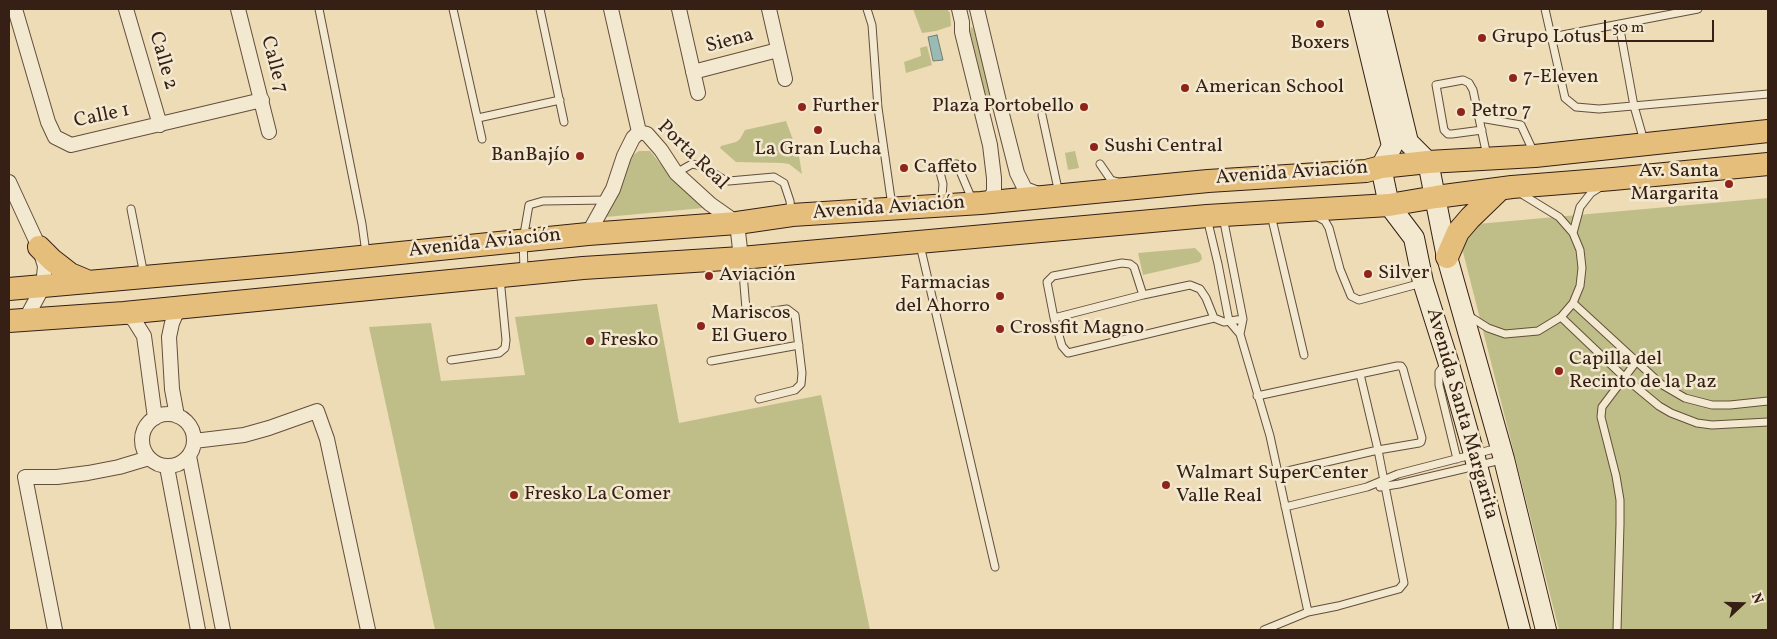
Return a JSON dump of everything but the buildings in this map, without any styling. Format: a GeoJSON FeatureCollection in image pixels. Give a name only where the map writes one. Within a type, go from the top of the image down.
{"type":"FeatureCollection","features":[{"type":"Feature","properties":{"kind":"main road"},"geometry":{"type":"LineString","coordinates":[[1358,9],[1392,146],[1381,167],[1389,205]]}},
{"type":"Feature","properties":{"kind":"main road"},"geometry":{"type":"LineString","coordinates":[[1376,9],[1408,142],[1428,162]]}},
{"type":"Feature","properties":{"kind":"main road","name":"Avenida Aviación"},"geometry":{"type":"LineString","coordinates":[[9,289],[291,264],[588,234],[738,223],[792,215],[984,203],[1269,176],[1366,171],[1381,167],[1428,162],[1535,156],[1768,131]]}},
{"type":"Feature","properties":{"kind":"main road","name":"Avenida Santa Margarita"},"geometry":{"type":"LineString","coordinates":[[1428,162],[1447,257],[1502,453],[1546,630]]}},
{"type":"Feature","properties":{"kind":"main road","name":"Avenida Aviación"},"geometry":{"type":"LineString","coordinates":[[17,321],[583,268],[741,258],[1215,216],[1389,205],[1436,197],[1506,189],[1768,164]]}},
{"type":"Feature","properties":{"kind":"main road"},"geometry":{"type":"LineString","coordinates":[[1447,257],[1458,232],[1470,218],[1506,189]]}},
{"type":"Feature","properties":{"kind":"main road","name":"Avenida Santa Margarita"},"geometry":{"type":"LineString","coordinates":[[1389,205],[1414,238],[1424,282],[1448,361],[1470,460],[1520,630]]}},
{"type":"Feature","properties":{"kind":"main road"},"geometry":{"type":"LineString","coordinates":[[39,247],[70,274],[90,283]]}},
{"type":"Feature","properties":{"kind":"main road"},"geometry":{"type":"LineString","coordinates":[[291,264],[293,296]]}},
{"type":"Feature","properties":{"kind":"street","name":"Calle 1"},"geometry":{"type":"LineString","coordinates":[[15,9],[48,122],[55,138],[71,145],[262,100]]}},
{"type":"Feature","properties":{"kind":"street","name":"Calle 2"},"geometry":{"type":"LineString","coordinates":[[126,9],[160,125]]}},
{"type":"Feature","properties":{"kind":"street","name":"Calle 7"},"geometry":{"type":"LineString","coordinates":[[238,9],[269,132]]}},
{"type":"Feature","properties":{"kind":"street","name":"Porta Real"},"geometry":{"type":"LineString","coordinates":[[611,9],[639,132]]}},
{"type":"Feature","properties":{"kind":"street"},"geometry":{"type":"LineString","coordinates":[[679,9],[698,93]]}},
{"type":"Feature","properties":{"kind":"street"},"geometry":{"type":"LineString","coordinates":[[769,9],[785,79]]}},
{"type":"Feature","properties":{"kind":"street"},"geometry":{"type":"LineString","coordinates":[[959,9],[962,32],[990,145],[994,192],[984,203]]}},
{"type":"Feature","properties":{"kind":"street"},"geometry":{"type":"LineString","coordinates":[[977,9],[1018,173],[1025,189],[1046,197]]}},
{"type":"Feature","properties":{"kind":"street","name":"Siena"},"geometry":{"type":"LineString","coordinates":[[693,72],[778,50]]}},
{"type":"Feature","properties":{"kind":"street","name":"Porta Real"},"geometry":{"type":"LineString","coordinates":[[639,132],[647,134],[661,150],[676,173],[710,204],[738,223]]}},
{"type":"Feature","properties":{"kind":"street","name":"Porta Real"},"geometry":{"type":"LineString","coordinates":[[588,234],[613,188],[624,156],[633,138],[639,132]]}},
{"type":"Feature","properties":{"kind":"street"},"geometry":{"type":"LineString","coordinates":[[990,145],[1009,140]]}},
{"type":"Feature","properties":{"kind":"street"},"geometry":{"type":"LineString","coordinates":[[11,194],[39,247],[45,266],[43,287],[17,321]]}},
{"type":"Feature","properties":{"kind":"street"},"geometry":{"type":"LineString","coordinates":[[738,223],[741,258]]}},
{"type":"Feature","properties":{"kind":"street"},"geometry":{"type":"LineString","coordinates":[[177,416],[172,389],[169,337],[172,322],[179,307]]}},
{"type":"Feature","properties":{"kind":"street"},"geometry":{"type":"LineString","coordinates":[[124,312],[134,320],[144,336],[155,418]]}},
{"type":"Feature","properties":{"kind":"street"},"geometry":{"type":"LineString","coordinates":[[194,441],[244,434],[269,428],[317,411],[327,439],[368,630]]}},
{"type":"Feature","properties":{"kind":"street"},"geometry":{"type":"LineString","coordinates":[[189,456],[179,464],[167,466],[157,464],[149,458],[144,450],[142,441],[143,432],[148,424],[162,415],[177,416],[189,426],[194,441],[189,456],[223,630]]}},
{"type":"Feature","properties":{"kind":"street"},"geometry":{"type":"LineString","coordinates":[[55,630],[26,477],[57,477],[88,473],[119,467],[149,458]]}},
{"type":"Feature","properties":{"kind":"street"},"geometry":{"type":"LineString","coordinates":[[167,466],[198,630]]}},
{"type":"Feature","properties":{"kind":"lane"},"geometry":{"type":"LineString","coordinates":[[319,9],[362,224],[366,256]]}},
{"type":"Feature","properties":{"kind":"lane"},"geometry":{"type":"LineString","coordinates":[[453,9],[482,140]]}},
{"type":"Feature","properties":{"kind":"lane"},"geometry":{"type":"LineString","coordinates":[[540,9],[564,122]]}},
{"type":"Feature","properties":{"kind":"lane"},"geometry":{"type":"LineString","coordinates":[[867,9],[872,25],[878,108],[893,209]]}},
{"type":"Feature","properties":{"kind":"lane"},"geometry":{"type":"LineString","coordinates":[[1545,9],[1565,98],[1576,107],[1599,109],[1768,94]]}},
{"type":"Feature","properties":{"kind":"lane"},"geometry":{"type":"LineString","coordinates":[[1552,37],[1698,9]]}},
{"type":"Feature","properties":{"kind":"lane"},"geometry":{"type":"LineString","coordinates":[[1619,24],[1634,106],[1645,144]]}},
{"type":"Feature","properties":{"kind":"lane"},"geometry":{"type":"LineString","coordinates":[[1482,130],[1448,134],[1444,130],[1436,85],[1463,80],[1469,83],[1473,90],[1480,118],[1488,159]]}},
{"type":"Feature","properties":{"kind":"lane"},"geometry":{"type":"LineString","coordinates":[[478,118],[560,100]]}},
{"type":"Feature","properties":{"kind":"lane"},"geometry":{"type":"LineString","coordinates":[[1042,115],[1058,189],[1072,194]]}},
{"type":"Feature","properties":{"kind":"lane"},"geometry":{"type":"LineString","coordinates":[[1480,118],[1521,124],[1535,156]]}},
{"type":"Feature","properties":{"kind":"lane"},"geometry":{"type":"LineString","coordinates":[[676,173],[692,164],[702,166],[723,179],[729,180],[774,177],[784,183],[792,215]]}},
{"type":"Feature","properties":{"kind":"lane"},"geometry":{"type":"LineString","coordinates":[[931,206],[942,196],[943,184],[940,172],[945,166],[957,164],[972,197],[984,203]]}},
{"type":"Feature","properties":{"kind":"lane"},"geometry":{"type":"LineString","coordinates":[[1100,164],[1111,180],[1138,187]]}},
{"type":"Feature","properties":{"kind":"lane"},"geometry":{"type":"LineString","coordinates":[[1573,233],[1580,207],[1585,200],[1591,192],[1613,179]]}},
{"type":"Feature","properties":{"kind":"lane"},"geometry":{"type":"LineString","coordinates":[[1464,313],[1488,328],[1505,334],[1538,330],[1561,317],[1573,302],[1580,286],[1582,268],[1580,250],[1573,233],[1559,217],[1506,189]]}},
{"type":"Feature","properties":{"kind":"lane"},"geometry":{"type":"LineString","coordinates":[[524,273],[523,240],[529,205],[543,201],[607,200]]}},
{"type":"Feature","properties":{"kind":"lane"},"geometry":{"type":"LineString","coordinates":[[131,209],[145,277]]}},
{"type":"Feature","properties":{"kind":"lane"},"geometry":{"type":"LineString","coordinates":[[1305,209],[1325,221],[1329,228],[1340,268],[1351,296],[1359,300],[1424,282]]}},
{"type":"Feature","properties":{"kind":"lane"},"geometry":{"type":"LineString","coordinates":[[1271,213],[1304,355]]}},
{"type":"Feature","properties":{"kind":"lane"},"geometry":{"type":"LineString","coordinates":[[1215,216],[1244,318],[1240,334]]}},
{"type":"Feature","properties":{"kind":"lane"},"geometry":{"type":"LineString","coordinates":[[1215,216],[1218,264],[1229,321],[1240,334],[1270,436],[1308,612]]}},
{"type":"Feature","properties":{"kind":"lane"},"geometry":{"type":"LineString","coordinates":[[920,242],[995,567]]}},
{"type":"Feature","properties":{"kind":"lane"},"geometry":{"type":"LineString","coordinates":[[741,258],[748,313],[753,314],[787,309],[791,311],[795,315],[799,345],[802,374],[801,384],[795,390],[759,399]]}},
{"type":"Feature","properties":{"kind":"lane"},"geometry":{"type":"LineString","coordinates":[[1143,295],[1134,267],[1130,264],[1122,263],[1053,276],[1047,282],[1062,346],[1068,352],[1214,318],[1224,322],[1244,318]]}},
{"type":"Feature","properties":{"kind":"lane"},"geometry":{"type":"LineString","coordinates":[[451,360],[499,353],[504,348],[506,340],[499,276]]}},
{"type":"Feature","properties":{"kind":"lane"},"geometry":{"type":"LineString","coordinates":[[1054,318],[1190,285],[1200,289],[1214,318]]}},
{"type":"Feature","properties":{"kind":"lane"},"geometry":{"type":"LineString","coordinates":[[1573,302],[1636,362],[1673,392],[1696,402],[1712,405],[1768,401]]}},
{"type":"Feature","properties":{"kind":"lane"},"geometry":{"type":"LineString","coordinates":[[1561,317],[1624,377],[1671,414],[1697,423],[1712,425],[1733,426],[1768,422]]}},
{"type":"Feature","properties":{"kind":"lane"},"geometry":{"type":"LineString","coordinates":[[711,361],[799,345]]}},
{"type":"Feature","properties":{"kind":"lane"},"geometry":{"type":"LineString","coordinates":[[1617,630],[1620,500],[1601,417],[1602,406],[1636,362]]}},
{"type":"Feature","properties":{"kind":"lane"},"geometry":{"type":"LineString","coordinates":[[1257,396],[1397,366],[1401,366],[1403,369],[1422,438],[1419,444],[1378,450],[1279,473]]}},
{"type":"Feature","properties":{"kind":"lane"},"geometry":{"type":"LineString","coordinates":[[1264,630],[1308,612],[1338,606],[1402,587],[1404,583],[1378,450],[1360,374]]}},
{"type":"Feature","properties":{"kind":"lane"},"geometry":{"type":"LineString","coordinates":[[1383,483],[1398,474],[1502,453]]}},
{"type":"Feature","properties":{"kind":"lane"},"geometry":{"type":"LineString","coordinates":[[1285,507],[1502,453]]}},
{"type":"Feature","properties":{"kind":"shaded area"},"geometry":{"type":"Polygon","coordinates":[[[913,9],[947,9],[950,13],[951,26],[922,33],[913,9]]]}},
{"type":"Feature","properties":{"kind":"shaded area"},"geometry":{"type":"Polygon","coordinates":[[[971,27],[979,47],[994,110],[989,111],[970,31],[971,27]]]}},
{"type":"Feature","properties":{"kind":"shaded area"},"geometry":{"type":"Polygon","coordinates":[[[927,46],[932,65],[906,73],[904,62],[921,56],[920,48],[927,46]]]}},
{"type":"Feature","properties":{"kind":"shaded area"},"geometry":{"type":"Polygon","coordinates":[[[786,121],[799,156],[802,174],[789,164],[736,162],[720,148],[721,146],[736,142],[745,130],[786,121]]]}},
{"type":"Feature","properties":{"kind":"shaded area"},"geometry":{"type":"Polygon","coordinates":[[[639,151],[650,151],[671,177],[703,208],[606,217],[617,182],[630,157],[639,151]]]}},
{"type":"Feature","properties":{"kind":"shaded area"},"geometry":{"type":"Polygon","coordinates":[[[1075,151],[1079,168],[1068,170],[1065,153],[1075,151]]]}},
{"type":"Feature","properties":{"kind":"shaded area"},"geometry":{"type":"Polygon","coordinates":[[[1768,198],[1768,630],[1559,630],[1462,242],[1477,224],[1768,198]]]}},
{"type":"Feature","properties":{"kind":"shaded area"},"geometry":{"type":"Polygon","coordinates":[[[1195,248],[1201,254],[1202,259],[1199,262],[1143,275],[1138,253],[1195,248]]]}},
{"type":"Feature","properties":{"kind":"shaded area"},"geometry":{"type":"Polygon","coordinates":[[[657,304],[679,423],[821,395],[870,630],[435,630],[369,327],[431,323],[441,381],[525,375],[515,317],[657,304]]]}},
{"type":"Feature","properties":{"kind":"water"},"geometry":{"type":"Polygon","coordinates":[[[937,35],[943,60],[933,61],[928,37],[937,35]]]}},
{"type":"Feature","properties":{"kind":"place","name":"Boxers"},"geometry":{"type":"Point","coordinates":[1320,24]}},
{"type":"Feature","properties":{"kind":"place","name":"Grupo Lotus"},"geometry":{"type":"Point","coordinates":[1482,38]}},
{"type":"Feature","properties":{"kind":"place","name":"7-Eleven"},"geometry":{"type":"Point","coordinates":[1513,78]}},
{"type":"Feature","properties":{"kind":"place","name":"American School"},"geometry":{"type":"Point","coordinates":[1185,88]}},
{"type":"Feature","properties":{"kind":"place","name":"Further"},"geometry":{"type":"Point","coordinates":[802,107]}},
{"type":"Feature","properties":{"kind":"place","name":"Plaza Portobello"},"geometry":{"type":"Point","coordinates":[1084,107]}},
{"type":"Feature","properties":{"kind":"place","name":"Petro 7"},"geometry":{"type":"Point","coordinates":[1461,112]}},
{"type":"Feature","properties":{"kind":"place","name":"La Gran Lucha"},"geometry":{"type":"Point","coordinates":[818,130]}},
{"type":"Feature","properties":{"kind":"place","name":"Sushi Central"},"geometry":{"type":"Point","coordinates":[1094,147]}},
{"type":"Feature","properties":{"kind":"place","name":"BanBajío"},"geometry":{"type":"Point","coordinates":[580,156]}},
{"type":"Feature","properties":{"kind":"place","name":"Caffeto"},"geometry":{"type":"Point","coordinates":[904,168]}},
{"type":"Feature","properties":{"kind":"place","name":"Av. Santa Margarita"},"geometry":{"type":"Point","coordinates":[1729,184]}},
{"type":"Feature","properties":{"kind":"place","name":"Silver"},"geometry":{"type":"Point","coordinates":[1368,274]}},
{"type":"Feature","properties":{"kind":"place","name":"Aviación"},"geometry":{"type":"Point","coordinates":[709,276]}},
{"type":"Feature","properties":{"kind":"place","name":"Farmacias del Ahorro"},"geometry":{"type":"Point","coordinates":[1000,296]}},
{"type":"Feature","properties":{"kind":"place","name":"Mariscos El Guero"},"geometry":{"type":"Point","coordinates":[701,326]}},
{"type":"Feature","properties":{"kind":"place","name":"Crossfit Magno"},"geometry":{"type":"Point","coordinates":[1000,329]}},
{"type":"Feature","properties":{"kind":"place","name":"Fresko"},"geometry":{"type":"Point","coordinates":[590,341]}},
{"type":"Feature","properties":{"kind":"place","name":"Capilla del Recinto de la Paz"},"geometry":{"type":"Point","coordinates":[1559,371]}},
{"type":"Feature","properties":{"kind":"place","name":"Walmart SuperCenter Valle Real"},"geometry":{"type":"Point","coordinates":[1166,485]}},
{"type":"Feature","properties":{"kind":"place","name":"Fresko La Comer"},"geometry":{"type":"Point","coordinates":[514,495]}}]}
